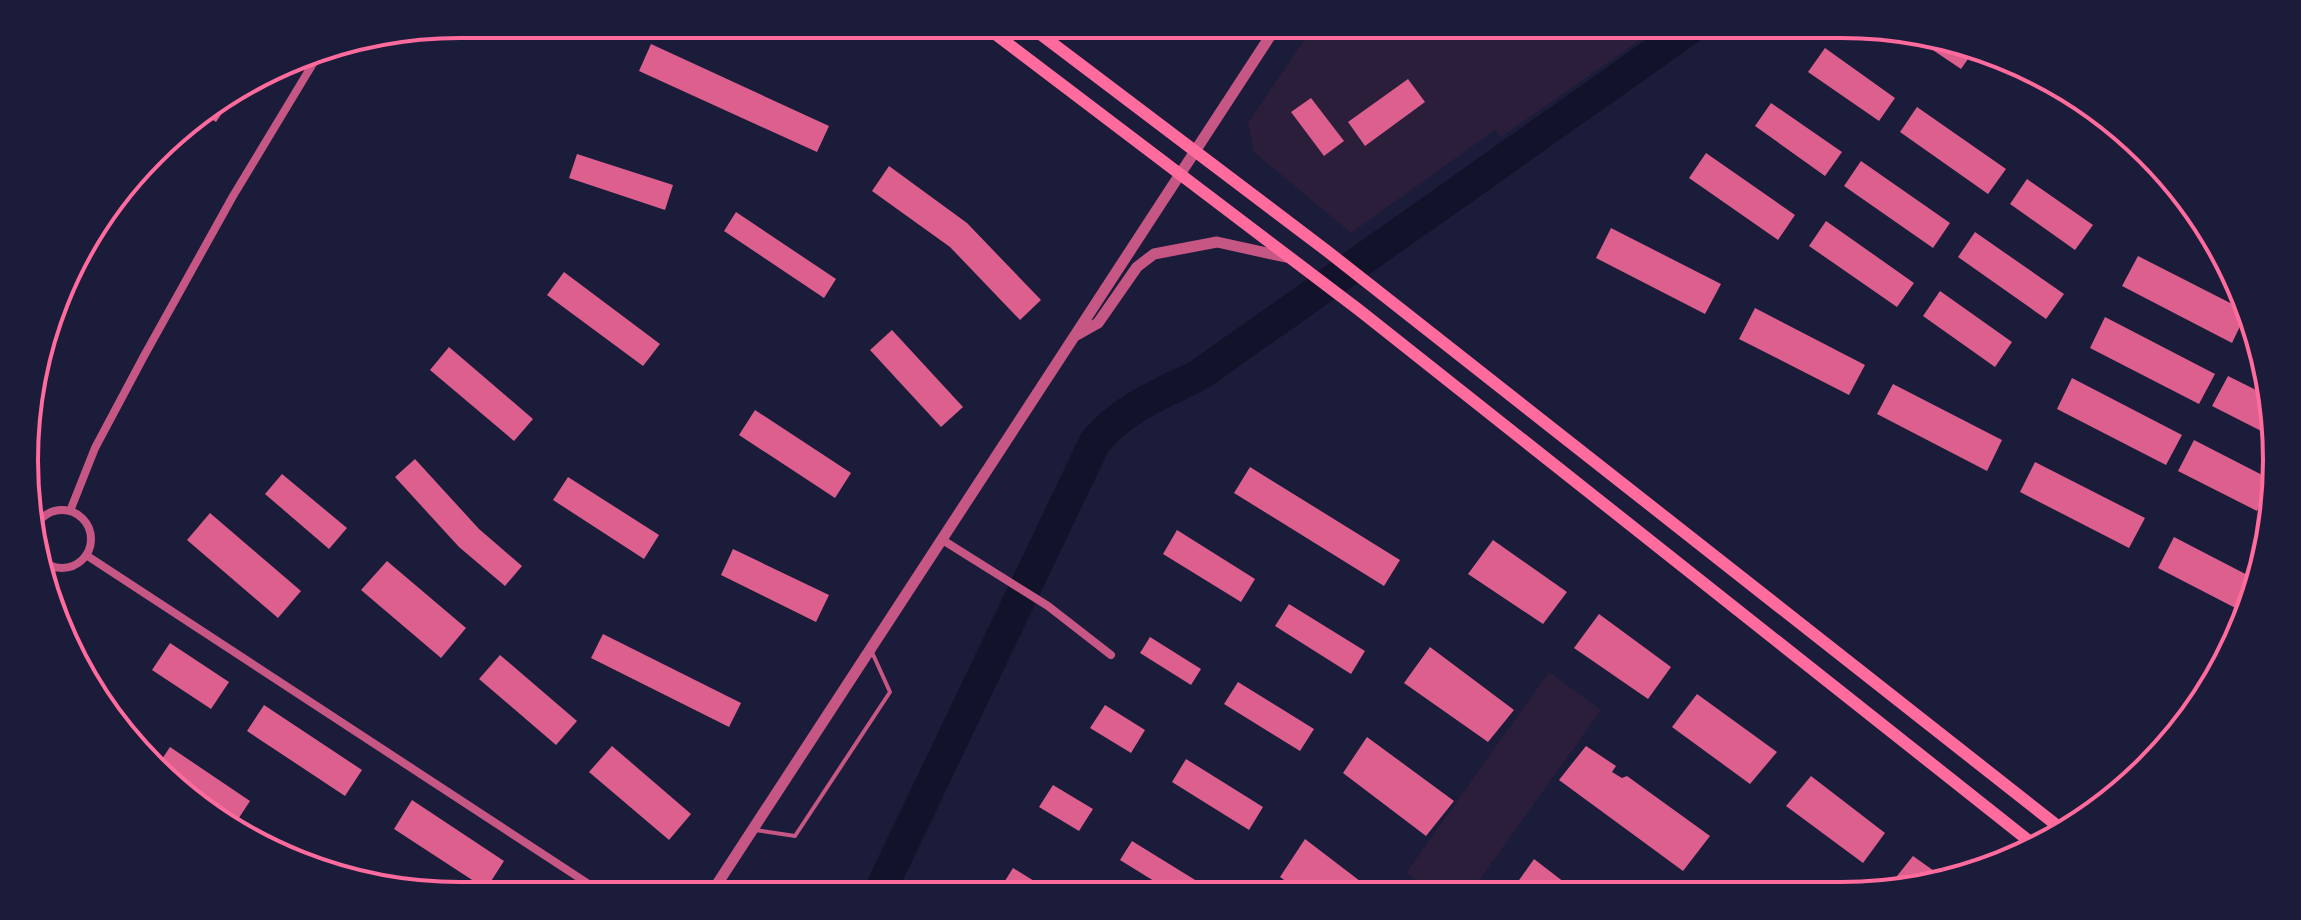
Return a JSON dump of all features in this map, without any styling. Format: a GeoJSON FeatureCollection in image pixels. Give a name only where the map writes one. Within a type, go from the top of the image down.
{"type":"FeatureCollection","features":[{"type":"Feature","properties":{"kind":"main road"},"geometry":{"type":"LineString","coordinates":[[1001,38],[1306,268],[2026,839]]}},
{"type":"Feature","properties":{"kind":"main road"},"geometry":{"type":"LineString","coordinates":[[1046,38],[1327,251],[2054,824]]}},
{"type":"Feature","properties":{"kind":"street"},"geometry":{"type":"LineString","coordinates":[[718,882],[1269,38]]}},
{"type":"Feature","properties":{"kind":"street"},"geometry":{"type":"LineString","coordinates":[[70,511],[95,448],[144,356],[233,196],[312,65]]}},
{"type":"Feature","properties":{"kind":"street"},"geometry":{"type":"LineString","coordinates":[[1071,338],[1098,323],[1137,267],[1154,254],[1217,242],[1293,258]]}},
{"type":"Feature","properties":{"kind":"street"},"geometry":{"type":"LineString","coordinates":[[42,517],[58,510],[70,511],[79,516],[89,529],[90,546],[86,555],[78,563],[65,568],[53,567]]}},
{"type":"Feature","properties":{"kind":"street"},"geometry":{"type":"LineString","coordinates":[[941,539],[1048,606],[1111,655]]}},
{"type":"Feature","properties":{"kind":"street"},"geometry":{"type":"LineString","coordinates":[[86,555],[586,882]]}},
{"type":"Feature","properties":{"kind":"lane"},"geometry":{"type":"LineString","coordinates":[[753,829],[795,836],[890,692],[870,648]]}},
{"type":"Feature","properties":{"kind":"shaded area"},"geometry":{"type":"Polygon","coordinates":[[[1306,38],[1643,38],[1501,137],[1495,130],[1351,233],[1254,152],[1248,123],[1306,38]]]}},
{"type":"Feature","properties":{"kind":"shaded area"},"geometry":{"type":"Polygon","coordinates":[[[1549,672],[1601,710],[1478,882],[1420,882],[1406,873],[1549,672]]]}},
{"type":"Feature","properties":{"kind":"building"},"geometry":{"type":"Polygon","coordinates":[[[651,44],[829,126],[817,152],[639,71],[651,44]]]}},
{"type":"Feature","properties":{"kind":"building"},"geometry":{"type":"Polygon","coordinates":[[[1929,47],[1969,58],[1961,69],[1929,47]]]}},
{"type":"Feature","properties":{"kind":"building"},"geometry":{"type":"Polygon","coordinates":[[[1825,48],[1895,98],[1879,121],[1808,72],[1825,48]]]}},
{"type":"Feature","properties":{"kind":"building"},"geometry":{"type":"Polygon","coordinates":[[[1408,79],[1425,102],[1365,146],[1348,122],[1408,79]]]}},
{"type":"Feature","properties":{"kind":"building"},"geometry":{"type":"Polygon","coordinates":[[[1311,98],[1344,141],[1324,156],[1291,112],[1311,98]]]}},
{"type":"Feature","properties":{"kind":"building"},"geometry":{"type":"Polygon","coordinates":[[[1771,103],[1842,152],[1825,176],[1755,126],[1771,103]]]}},
{"type":"Feature","properties":{"kind":"building"},"geometry":{"type":"Polygon","coordinates":[[[1917,107],[2006,169],[1988,194],[1900,132],[1917,107]]]}},
{"type":"Feature","properties":{"kind":"building"},"geometry":{"type":"Polygon","coordinates":[[[1706,153],[1795,215],[1778,240],[1689,178],[1706,153]]]}},
{"type":"Feature","properties":{"kind":"building"},"geometry":{"type":"Polygon","coordinates":[[[577,154],[673,185],[665,210],[569,178],[577,154]]]}},
{"type":"Feature","properties":{"kind":"building"},"geometry":{"type":"Polygon","coordinates":[[[1861,161],[1950,223],[1933,248],[1844,186],[1861,161]]]}},
{"type":"Feature","properties":{"kind":"building"},"geometry":{"type":"Polygon","coordinates":[[[889,166],[967,223],[1041,300],[1020,320],[950,247],[872,191],[889,166]]]}},
{"type":"Feature","properties":{"kind":"building"},"geometry":{"type":"Polygon","coordinates":[[[2027,179],[2093,225],[2075,250],[2010,204],[2027,179]]]}},
{"type":"Feature","properties":{"kind":"building"},"geometry":{"type":"Polygon","coordinates":[[[736,212],[836,279],[824,298],[724,231],[736,212]]]}},
{"type":"Feature","properties":{"kind":"building"},"geometry":{"type":"Polygon","coordinates":[[[1826,221],[1914,283],[1897,307],[1809,246],[1826,221]]]}},
{"type":"Feature","properties":{"kind":"building"},"geometry":{"type":"Polygon","coordinates":[[[1611,228],[1721,284],[1705,314],[1596,258],[1611,228]]]}},
{"type":"Feature","properties":{"kind":"building"},"geometry":{"type":"Polygon","coordinates":[[[1975,232],[2064,294],[2046,319],[1958,257],[1975,232]]]}},
{"type":"Feature","properties":{"kind":"building"},"geometry":{"type":"Polygon","coordinates":[[[2138,256],[2233,304],[2241,324],[2232,343],[2122,286],[2138,256]]]}},
{"type":"Feature","properties":{"kind":"building"},"geometry":{"type":"Polygon","coordinates":[[[564,272],[660,344],[643,366],[547,295],[564,272]]]}},
{"type":"Feature","properties":{"kind":"building"},"geometry":{"type":"Polygon","coordinates":[[[1940,291],[2012,342],[1995,367],[1923,316],[1940,291]]]}},
{"type":"Feature","properties":{"kind":"building"},"geometry":{"type":"Polygon","coordinates":[[[1755,308],[1865,365],[1849,395],[1739,339],[1755,308]]]}},
{"type":"Feature","properties":{"kind":"building"},"geometry":{"type":"Polygon","coordinates":[[[2105,317],[2215,374],[2199,404],[2090,348],[2105,317]]]}},
{"type":"Feature","properties":{"kind":"building"},"geometry":{"type":"Polygon","coordinates":[[[892,330],[963,407],[941,427],[870,350],[892,330]]]}},
{"type":"Feature","properties":{"kind":"building"},"geometry":{"type":"Polygon","coordinates":[[[449,347],[533,419],[514,441],[430,370],[449,347]]]}},
{"type":"Feature","properties":{"kind":"building"},"geometry":{"type":"Polygon","coordinates":[[[2228,376],[2257,390],[2262,431],[2212,406],[2228,376]]]}},
{"type":"Feature","properties":{"kind":"building"},"geometry":{"type":"Polygon","coordinates":[[[2072,378],[2182,435],[2166,465],[2057,409],[2072,378]]]}},
{"type":"Feature","properties":{"kind":"building"},"geometry":{"type":"Polygon","coordinates":[[[1893,384],[2002,440],[1987,471],[1877,414],[1893,384]]]}},
{"type":"Feature","properties":{"kind":"building"},"geometry":{"type":"Polygon","coordinates":[[[755,410],[851,473],[835,498],[739,435],[755,410]]]}},
{"type":"Feature","properties":{"kind":"building"},"geometry":{"type":"Polygon","coordinates":[[[2194,440],[2262,475],[2260,505],[2257,511],[2178,471],[2194,440]]]}},
{"type":"Feature","properties":{"kind":"building"},"geometry":{"type":"Polygon","coordinates":[[[415,459],[479,529],[522,566],[505,586],[459,547],[395,477],[415,459]]]}},
{"type":"Feature","properties":{"kind":"building"},"geometry":{"type":"Polygon","coordinates":[[[2035,462],[2145,518],[2129,548],[2020,492],[2035,462]]]}},
{"type":"Feature","properties":{"kind":"building"},"geometry":{"type":"Polygon","coordinates":[[[1250,467],[1400,560],[1384,586],[1234,493],[1250,467]]]}},
{"type":"Feature","properties":{"kind":"building"},"geometry":{"type":"Polygon","coordinates":[[[282,474],[347,528],[329,549],[265,494],[282,474]]]}},
{"type":"Feature","properties":{"kind":"building"},"geometry":{"type":"Polygon","coordinates":[[[568,477],[659,535],[644,559],[553,500],[568,477]]]}},
{"type":"Feature","properties":{"kind":"building"},"geometry":{"type":"Polygon","coordinates":[[[210,513],[301,591],[278,618],[187,540],[210,513]]]}},
{"type":"Feature","properties":{"kind":"building"},"geometry":{"type":"Polygon","coordinates":[[[1177,530],[1255,579],[1241,602],[1163,554],[1177,530]]]}},
{"type":"Feature","properties":{"kind":"building"},"geometry":{"type":"Polygon","coordinates":[[[2174,537],[2247,575],[2236,608],[2158,568],[2174,537]]]}},
{"type":"Feature","properties":{"kind":"building"},"geometry":{"type":"Polygon","coordinates":[[[1493,540],[1567,592],[1543,624],[1468,574],[1493,540]]]}},
{"type":"Feature","properties":{"kind":"building"},"geometry":{"type":"Polygon","coordinates":[[[733,549],[829,595],[816,622],[721,575],[733,549]]]}},
{"type":"Feature","properties":{"kind":"building"},"geometry":{"type":"Polygon","coordinates":[[[387,561],[466,628],[441,658],[361,590],[387,561]]]}},
{"type":"Feature","properties":{"kind":"building"},"geometry":{"type":"Polygon","coordinates":[[[1289,604],[1365,651],[1351,674],[1275,626],[1289,604]]]}},
{"type":"Feature","properties":{"kind":"building"},"geometry":{"type":"Polygon","coordinates":[[[1599,614],[1671,667],[1648,699],[1574,648],[1599,614]]]}},
{"type":"Feature","properties":{"kind":"building"},"geometry":{"type":"Polygon","coordinates":[[[603,634],[741,703],[729,727],[591,658],[603,634]]]}},
{"type":"Feature","properties":{"kind":"building"},"geometry":{"type":"Polygon","coordinates":[[[1150,637],[1201,669],[1191,685],[1140,653],[1150,637]]]}},
{"type":"Feature","properties":{"kind":"building"},"geometry":{"type":"Polygon","coordinates":[[[170,643],[229,682],[211,709],[152,670],[170,643]]]}},
{"type":"Feature","properties":{"kind":"building"},"geometry":{"type":"Polygon","coordinates":[[[1430,647],[1514,710],[1488,742],[1404,683],[1430,647]]]}},
{"type":"Feature","properties":{"kind":"building"},"geometry":{"type":"Polygon","coordinates":[[[500,655],[577,721],[556,745],[479,679],[500,655]]]}},
{"type":"Feature","properties":{"kind":"building"},"geometry":{"type":"Polygon","coordinates":[[[1238,682],[1314,729],[1300,751],[1224,704],[1238,682]]]}},
{"type":"Feature","properties":{"kind":"building"},"geometry":{"type":"Polygon","coordinates":[[[1697,694],[1777,752],[1750,784],[1672,727],[1697,694]]]}},
{"type":"Feature","properties":{"kind":"building"},"geometry":{"type":"Polygon","coordinates":[[[264,705],[362,770],[345,796],[247,731],[264,705]]]}},
{"type":"Feature","properties":{"kind":"building"},"geometry":{"type":"Polygon","coordinates":[[[1105,705],[1145,730],[1131,753],[1090,728],[1105,705]]]}},
{"type":"Feature","properties":{"kind":"building"},"geometry":{"type":"Polygon","coordinates":[[[1367,737],[1454,801],[1426,836],[1343,773],[1367,737]]]}},
{"type":"Feature","properties":{"kind":"building"},"geometry":{"type":"Polygon","coordinates":[[[612,746],[691,814],[669,840],[589,772],[612,746]]]}},
{"type":"Feature","properties":{"kind":"building"},"geometry":{"type":"Polygon","coordinates":[[[1586,746],[1616,766],[1612,772],[1622,778],[1627,776],[1710,836],[1683,871],[1559,780],[1586,746]]]}},
{"type":"Feature","properties":{"kind":"building"},"geometry":{"type":"Polygon","coordinates":[[[170,747],[250,801],[238,819],[203,795],[162,758],[170,747]]]}},
{"type":"Feature","properties":{"kind":"building"},"geometry":{"type":"Polygon","coordinates":[[[1186,759],[1263,807],[1249,830],[1172,782],[1186,759]]]}},
{"type":"Feature","properties":{"kind":"building"},"geometry":{"type":"Polygon","coordinates":[[[1811,776],[1885,833],[1863,863],[1786,806],[1811,776]]]}},
{"type":"Feature","properties":{"kind":"building"},"geometry":{"type":"Polygon","coordinates":[[[1053,785],[1093,809],[1079,831],[1039,807],[1053,785]]]}},
{"type":"Feature","properties":{"kind":"building"},"geometry":{"type":"Polygon","coordinates":[[[412,800],[504,861],[490,882],[475,882],[394,829],[412,800]]]}},
{"type":"Feature","properties":{"kind":"building"},"geometry":{"type":"Polygon","coordinates":[[[1305,839],[1361,882],[1287,882],[1280,877],[1305,839]]]}},
{"type":"Feature","properties":{"kind":"building"},"geometry":{"type":"Polygon","coordinates":[[[1132,841],[1198,882],[1156,882],[1120,860],[1132,841]]]}},
{"type":"Feature","properties":{"kind":"building"},"geometry":{"type":"Polygon","coordinates":[[[1913,856],[1935,871],[1923,874],[1895,878],[1913,856]]]}},
{"type":"Feature","properties":{"kind":"building"},"geometry":{"type":"Polygon","coordinates":[[[1534,859],[1564,882],[1518,882],[1534,859]]]}},
{"type":"Feature","properties":{"kind":"building"},"geometry":{"type":"Polygon","coordinates":[[[1013,868],[1036,882],[1004,882],[1013,868]]]}},
{"type":"Feature","properties":{"kind":"waterway"},"geometry":{"type":"LineString","coordinates":[[884,882],[1095,442],[1106,430],[1143,403],[1199,375],[1676,38]]}}]}
